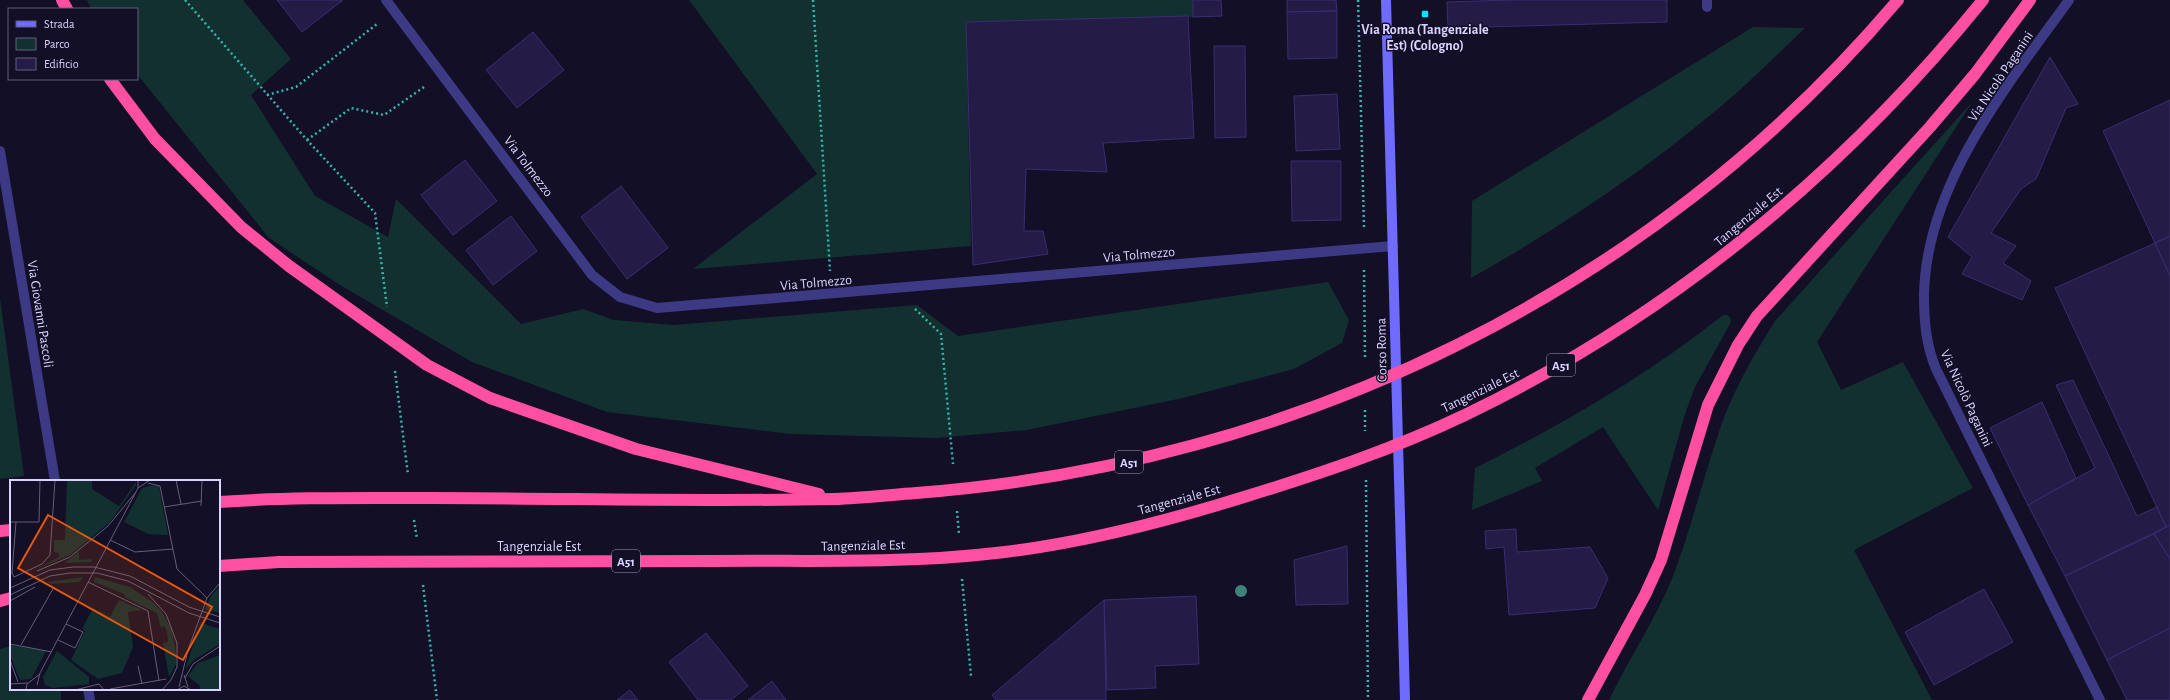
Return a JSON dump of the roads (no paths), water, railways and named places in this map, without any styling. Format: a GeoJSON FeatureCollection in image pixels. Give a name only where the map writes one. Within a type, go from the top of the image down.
{"type":"FeatureCollection","features":[{"type":"Feature","properties":{"kind":"highway","name":"A51"},"geometry":{"type":"LineString","coordinates":[[220,502],[311,498],[838,499],[998,486],[1140,460],[1213,441],[1282,418],[1351,392],[1443,352],[1503,322],[1570,283],[1629,245],[1728,168],[1810,96],[1898,0]]}},
{"type":"Feature","properties":{"kind":"highway","name":"Tangenziale Est"},"geometry":{"type":"LineString","coordinates":[[220,566],[287,562],[857,560],[969,556],[1026,549],[1113,532],[1212,506],[1300,480],[1414,438],[1464,416],[1583,352],[1666,298],[1737,245],[1790,201],[1839,156],[1934,58],[1983,0]]}},
{"type":"Feature","properties":{"kind":"highway"},"geometry":{"type":"LineString","coordinates":[[1588,700],[1645,595],[1661,560],[1708,405],[1738,345],[1762,310],[1930,127],[1974,74],[2030,0]]}},
{"type":"Feature","properties":{"kind":"highway"},"geometry":{"type":"LineString","coordinates":[[111,80],[155,139],[241,227],[289,266],[427,365],[490,398],[636,449],[838,499]]}},
{"type":"Feature","properties":{"kind":"highway"},"geometry":{"type":"LineString","coordinates":[[0,531],[10,530]]}},
{"type":"Feature","properties":{"kind":"highway"},"geometry":{"type":"LineString","coordinates":[[0,601],[10,598]]}},
{"type":"Feature","properties":{"kind":"main road","name":"Corso Roma"},"geometry":{"type":"LineString","coordinates":[[1386,0],[1405,700]]}},
{"type":"Feature","properties":{"kind":"street","name":"Via Tolmezzo"},"geometry":{"type":"LineString","coordinates":[[386,0],[443,74],[592,275],[620,297],[657,308],[831,295],[1393,246]]}},
{"type":"Feature","properties":{"kind":"street","name":"Via Nicolò Paganini"},"geometry":{"type":"LineString","coordinates":[[2069,0],[2008,85],[1967,152],[1950,184],[1937,216],[1928,247],[1925,272],[1924,311],[1929,346],[1936,369],[2100,700]]}},
{"type":"Feature","properties":{"kind":"street","name":"Via Giovanni Pascoli"},"geometry":{"type":"LineString","coordinates":[[0,151],[54,480]]}},
{"type":"Feature","properties":{"kind":"street"},"geometry":{"type":"LineString","coordinates":[[88,690],[90,700]]}},
{"type":"Feature","properties":{"kind":"place","name":"Via Roma (Tangenziale Est) (Cologno)"},"geometry":{"type":"Point","coordinates":[1425,14]}}]}
